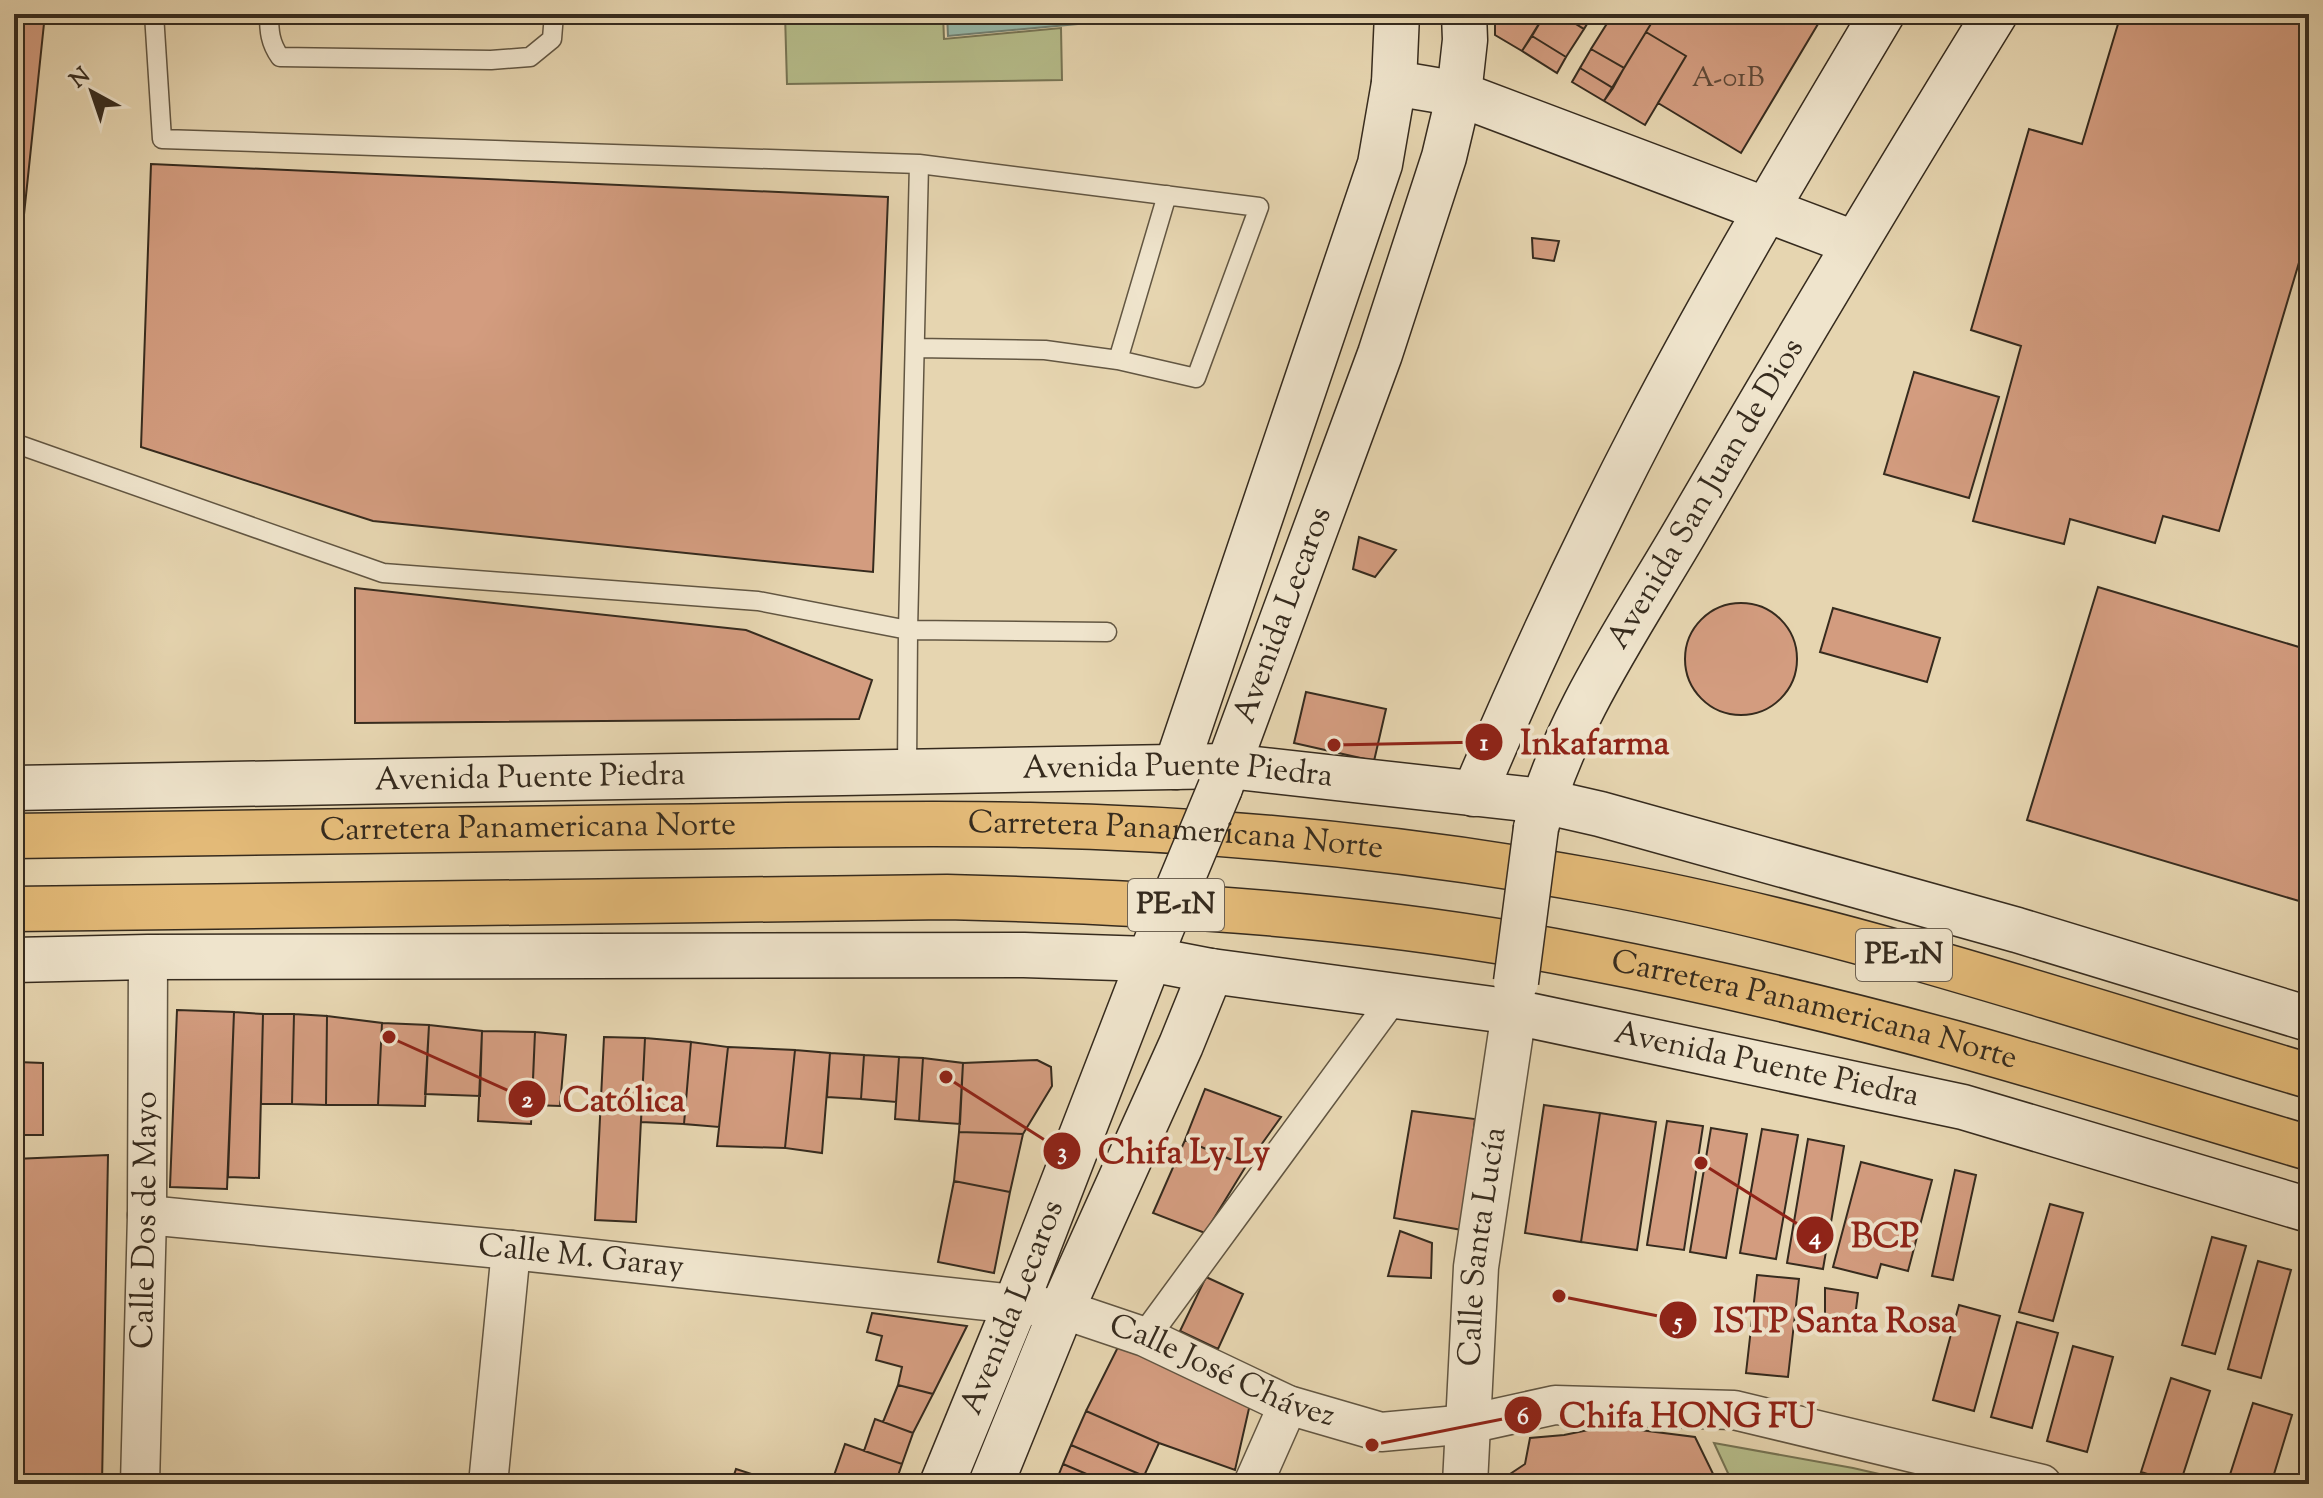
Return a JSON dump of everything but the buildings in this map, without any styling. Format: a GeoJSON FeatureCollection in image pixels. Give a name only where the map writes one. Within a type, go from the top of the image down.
{"type":"FeatureCollection","features":[{"type":"Feature","properties":{"kind":"highway","name":"Carretera Panamericana Norte"},"geometry":{"type":"LineString","coordinates":[[14,836],[883,824],[1166,830],[1299,841],[1552,874],[1716,906],[1879,947],[2309,1076]]}},
{"type":"Feature","properties":{"kind":"highway","name":"Carretera Panamericana Norte"},"geometry":{"type":"LineString","coordinates":[[14,909],[947,897],[1090,900],[1307,915],[1584,956],[1742,990],[1954,1043],[2309,1148]]}},
{"type":"Feature","properties":{"kind":"main road"},"geometry":{"type":"LineString","coordinates":[[1176,767],[1380,164],[1394,83],[1397,14]]}},
{"type":"Feature","properties":{"kind":"main road","name":"Avenida Lecaros"},"geometry":{"type":"LineString","coordinates":[[942,1484],[1224,777],[1380,354],[1444,157],[1459,94],[1465,40],[1464,14]]}},
{"type":"Feature","properties":{"kind":"main road"},"geometry":{"type":"LineString","coordinates":[[1474,794],[1530,663],[1647,426],[1767,208],[1882,14]]}},
{"type":"Feature","properties":{"kind":"main road","name":"Avenida San Juan de Dios"},"geometry":{"type":"LineString","coordinates":[[1515,997],[1540,815],[1581,713],[1854,243],[1995,14]]}},
{"type":"Feature","properties":{"kind":"main road"},"geometry":{"type":"LineString","coordinates":[[1394,83],[1459,94],[1854,243]]}},
{"type":"Feature","properties":{"kind":"main road","name":"Avenida Puente Piedra"},"geometry":{"type":"LineString","coordinates":[[14,788],[1176,767],[1224,777],[1474,794],[1540,815],[1600,814],[2017,930],[2309,1019]]}},
{"type":"Feature","properties":{"kind":"main road","name":"Avenida Puente Piedra"},"geometry":{"type":"LineString","coordinates":[[14,960],[1024,955],[1155,945],[1211,971],[1396,995],[1515,997],[1963,1107],[2309,1210]]}},
{"type":"Feature","properties":{"kind":"main road","name":"Avenida Lecaros"},"geometry":{"type":"LineString","coordinates":[[991,1484],[1062,1309],[1211,971]]}},
{"type":"Feature","properties":{"kind":"main road","name":"Calle Santa Lucía"},"geometry":{"type":"LineString","coordinates":[[1465,1484],[1476,1267],[1515,997]]}},
{"type":"Feature","properties":{"kind":"street","name":"Calle Dos de Mayo"},"geometry":{"type":"LineString","coordinates":[[140,1484],[147,1215],[148,957]]}},
{"type":"Feature","properties":{"kind":"street"},"geometry":{"type":"LineString","coordinates":[[1145,1337],[1396,995]]}},
{"type":"Feature","properties":{"kind":"street","name":"Calle M. Garay"},"geometry":{"type":"LineString","coordinates":[[147,1215],[1016,1304]]}},
{"type":"Feature","properties":{"kind":"street"},"geometry":{"type":"LineString","coordinates":[[488,1484],[511,1250]]}},
{"type":"Feature","properties":{"kind":"street","name":"Calle José Chávez"},"geometry":{"type":"LineString","coordinates":[[1016,1304],[1062,1309],[1145,1337],[1288,1405],[1381,1432],[1469,1424],[1555,1405],[1734,1410],[2042,1484]]}},
{"type":"Feature","properties":{"kind":"street"},"geometry":{"type":"LineString","coordinates":[[1253,1484],[1288,1405]]}},
{"type":"Feature","properties":{"kind":"lane"},"geometry":{"type":"LineString","coordinates":[[154,14],[162,139],[919,164],[1259,207],[1196,378],[1118,360],[1045,350],[915,348]]}},
{"type":"Feature","properties":{"kind":"lane"},"geometry":{"type":"LineString","coordinates":[[269,14],[273,46],[280,57],[491,60],[530,57],[552,39],[554,14]]}},
{"type":"Feature","properties":{"kind":"lane"},"geometry":{"type":"LineString","coordinates":[[907,771],[919,164]]}},
{"type":"Feature","properties":{"kind":"lane"},"geometry":{"type":"LineString","coordinates":[[1118,360],[1167,195]]}},
{"type":"Feature","properties":{"kind":"lane"},"geometry":{"type":"LineString","coordinates":[[14,443],[383,573],[758,601],[908,630],[1107,632]]}},
{"type":"Feature","properties":{"kind":"green space"},"geometry":{"type":"Polygon","coordinates":[[[785,14],[943,14],[944,39],[1061,28],[1062,80],[787,84],[785,14]]]}},
{"type":"Feature","properties":{"kind":"green space"},"geometry":{"type":"Polygon","coordinates":[[[1714,1443],[1853,1468],[1923,1484],[1733,1484],[1714,1443]]]}},
{"type":"Feature","properties":{"kind":"shaded area"},"geometry":{"type":"Polygon","coordinates":[[[947,14],[1130,14],[1131,19],[948,36],[947,14]]]}},
{"type":"Feature","properties":{"kind":"place","name":"Inkafarma"},"geometry":{"type":"Point","coordinates":[1334,745]}},
{"type":"Feature","properties":{"kind":"place","name":"Católica"},"geometry":{"type":"Point","coordinates":[389,1037]}},
{"type":"Feature","properties":{"kind":"place","name":"Chifa Ly Ly"},"geometry":{"type":"Point","coordinates":[946,1077]}},
{"type":"Feature","properties":{"kind":"place","name":"BCP"},"geometry":{"type":"Point","coordinates":[1701,1163]}},
{"type":"Feature","properties":{"kind":"place","name":"ISTP Santa Rosa"},"geometry":{"type":"Point","coordinates":[1559,1296]}},
{"type":"Feature","properties":{"kind":"place","name":"Chifa HONG FU"},"geometry":{"type":"Point","coordinates":[1372,1445]}}]}
